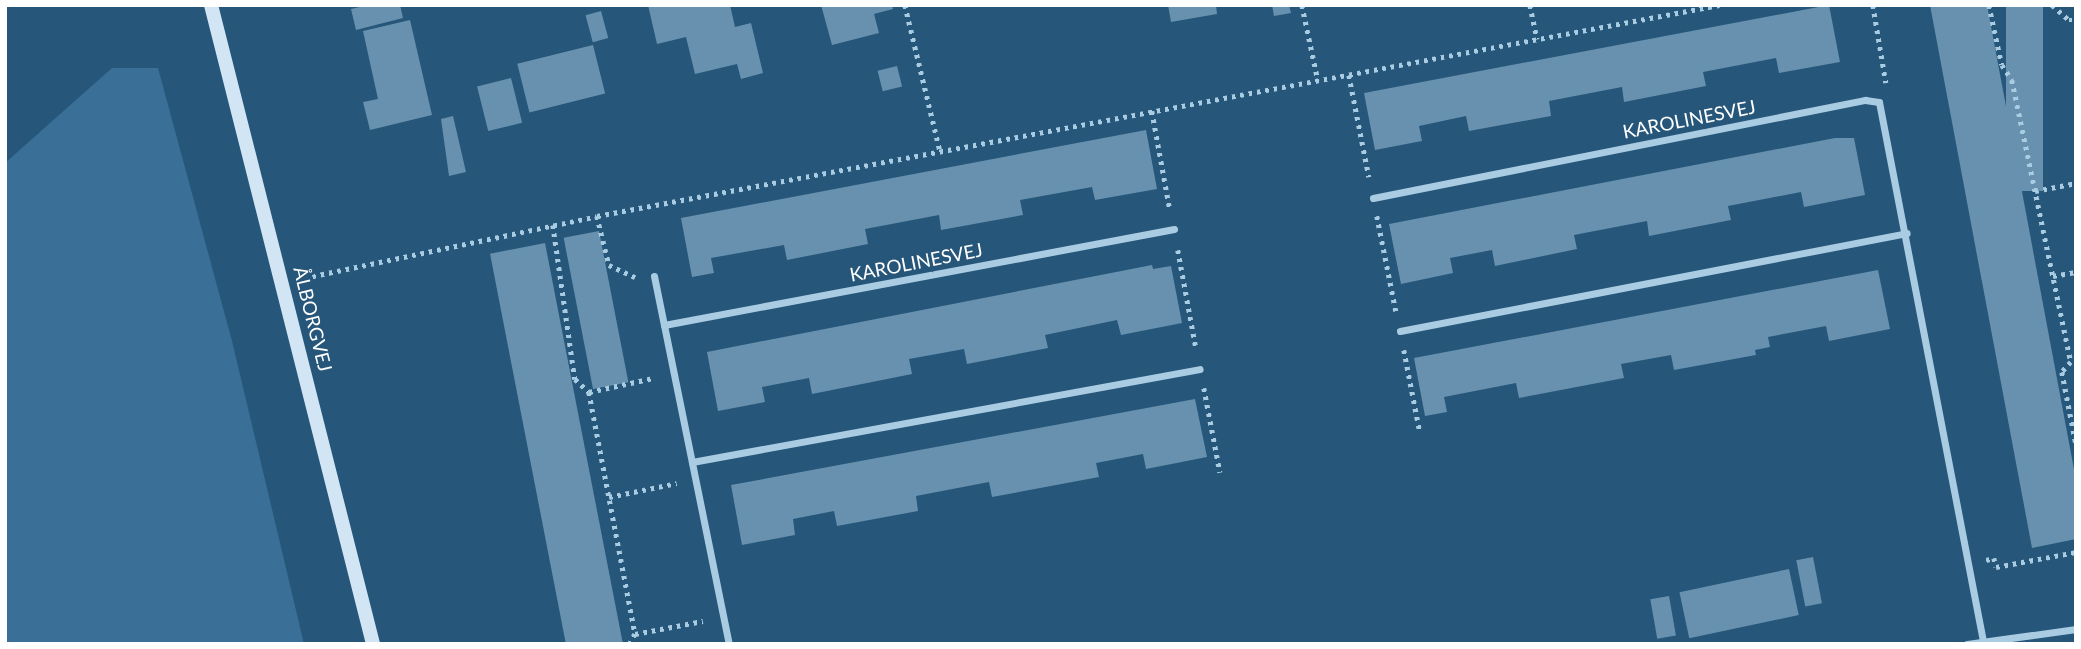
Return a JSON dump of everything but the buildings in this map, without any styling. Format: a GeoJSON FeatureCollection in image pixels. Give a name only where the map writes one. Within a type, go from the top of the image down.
{"type":"FeatureCollection","features":[{"type":"Feature","properties":{"kind":"main road","name":"ÅLBORGVEJ"},"geometry":{"type":"LineString","coordinates":[[211,5],[285,283],[373,644]]}},
{"type":"Feature","properties":{"kind":"street","name":"KAROLINESVEJ"},"geometry":{"type":"LineString","coordinates":[[1373,198],[1865,100],[1879,102]]}},
{"type":"Feature","properties":{"kind":"street"},"geometry":{"type":"LineString","coordinates":[[1879,102],[1907,233],[1983,641]]}},
{"type":"Feature","properties":{"kind":"street","name":"KAROLINESVEJ"},"geometry":{"type":"LineString","coordinates":[[664,325],[1174,229]]}},
{"type":"Feature","properties":{"kind":"street"},"geometry":{"type":"LineString","coordinates":[[1400,331],[1907,233]]}},
{"type":"Feature","properties":{"kind":"street"},"geometry":{"type":"LineString","coordinates":[[654,276],[729,644]]}},
{"type":"Feature","properties":{"kind":"street"},"geometry":{"type":"LineString","coordinates":[[692,462],[1200,369]]}},
{"type":"Feature","properties":{"kind":"street"},"geometry":{"type":"LineString","coordinates":[[1967,644],[2076,629]]}},
{"type":"Feature","properties":{"kind":"path"},"geometry":{"type":"LineString","coordinates":[[905,5],[940,152]]}},
{"type":"Feature","properties":{"kind":"path"},"geometry":{"type":"LineString","coordinates":[[1302,5],[1318,80]]}},
{"type":"Feature","properties":{"kind":"path"},"geometry":{"type":"LineString","coordinates":[[1530,5],[1537,39]]}},
{"type":"Feature","properties":{"kind":"path"},"geometry":{"type":"LineString","coordinates":[[285,283],[351,265],[597,216],[1719,5]]}},
{"type":"Feature","properties":{"kind":"path"},"geometry":{"type":"LineString","coordinates":[[1873,5],[1887,81],[1879,102]]}},
{"type":"Feature","properties":{"kind":"path"},"geometry":{"type":"LineString","coordinates":[[1989,5],[2002,65],[2012,79],[2073,361],[2062,372],[2076,444]]}},
{"type":"Feature","properties":{"kind":"path"},"geometry":{"type":"LineString","coordinates":[[2052,5],[2066,18],[2076,20]]}},
{"type":"Feature","properties":{"kind":"path"},"geometry":{"type":"LineString","coordinates":[[1349,75],[1420,432]]}},
{"type":"Feature","properties":{"kind":"path"},"geometry":{"type":"LineString","coordinates":[[1152,111],[1220,472]]}},
{"type":"Feature","properties":{"kind":"path"},"geometry":{"type":"LineString","coordinates":[[2035,191],[2076,183]]}},
{"type":"Feature","properties":{"kind":"path"},"geometry":{"type":"LineString","coordinates":[[597,216],[609,265],[635,278],[654,276]]}},
{"type":"Feature","properties":{"kind":"path"},"geometry":{"type":"LineString","coordinates":[[553,225],[575,379],[589,392],[635,634],[630,644]]}},
{"type":"Feature","properties":{"kind":"path"},"geometry":{"type":"LineString","coordinates":[[2053,276],[2076,272]]}},
{"type":"Feature","properties":{"kind":"path"},"geometry":{"type":"LineString","coordinates":[[589,392],[674,374]]}},
{"type":"Feature","properties":{"kind":"path"},"geometry":{"type":"LineString","coordinates":[[609,497],[695,479]]}},
{"type":"Feature","properties":{"kind":"path"},"geometry":{"type":"LineString","coordinates":[[1968,564],[1994,558],[1996,567],[2076,552]]}},
{"type":"Feature","properties":{"kind":"path"},"geometry":{"type":"LineString","coordinates":[[635,634],[724,617]]}},
{"type":"Feature","properties":{"kind":"shaded area"},"geometry":{"type":"Polygon","coordinates":[[[112,68],[158,68],[232,341],[304,644],[5,644],[5,163],[112,68]]]}}]}
